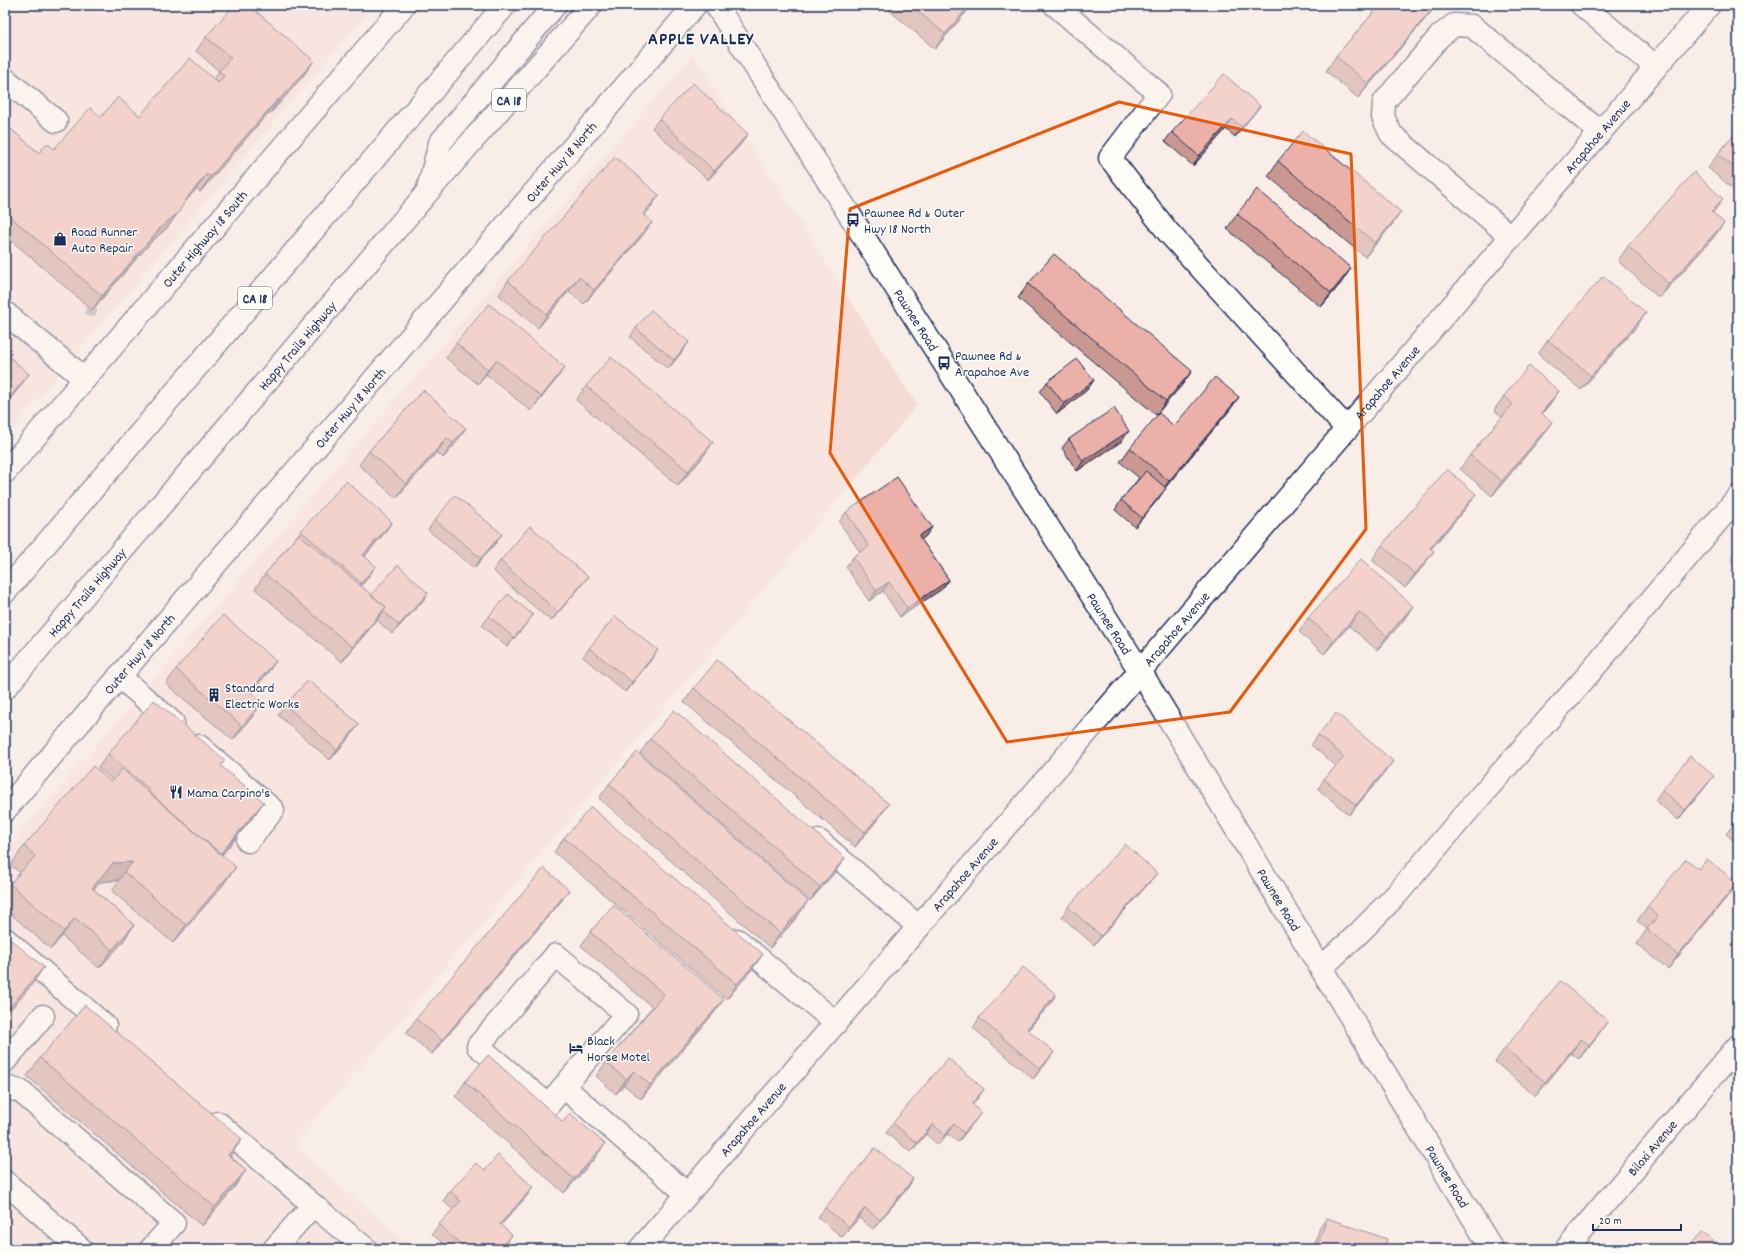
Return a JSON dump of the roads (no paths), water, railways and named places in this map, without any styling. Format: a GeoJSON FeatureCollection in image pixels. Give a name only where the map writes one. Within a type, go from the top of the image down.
{"type":"FeatureCollection","features":[{"type":"Feature","properties":{"kind":"street","name":"Outer Highway 18 South"},"geometry":{"type":"LineString","coordinates":[[5,472],[404,5]]}},
{"type":"Feature","properties":{"kind":"street","name":"CA 18"},"geometry":{"type":"LineString","coordinates":[[5,592],[505,5]]}},
{"type":"Feature","properties":{"kind":"street"},"geometry":{"type":"LineString","coordinates":[[426,194],[440,143],[556,5]]}},
{"type":"Feature","properties":{"kind":"street","name":"Happy Trails Highway"},"geometry":{"type":"LineString","coordinates":[[5,688],[426,194],[591,5]]}},
{"type":"Feature","properties":{"kind":"street","name":"Outer Hwy 18 North"},"geometry":{"type":"LineString","coordinates":[[5,810],[695,5]]}},
{"type":"Feature","properties":{"kind":"street","name":"Pawnee Road"},"geometry":{"type":"LineString","coordinates":[[716,5],[1140,671],[1492,1249]]}},
{"type":"Feature","properties":{"kind":"street"},"geometry":{"type":"LineString","coordinates":[[1055,5],[1159,94],[1110,158],[1168,232],[1347,429]]}},
{"type":"Feature","properties":{"kind":"street"},"geometry":{"type":"LineString","coordinates":[[1582,5],[1656,67]]}},
{"type":"Feature","properties":{"kind":"street","name":"Arapahoe Avenue"},"geometry":{"type":"LineString","coordinates":[[640,1249],[1140,671],[1709,5]]}},
{"type":"Feature","properties":{"kind":"street"},"geometry":{"type":"LineString","coordinates":[[1511,237],[1391,134],[1383,117],[1384,102],[1404,78],[1440,36],[1454,25],[1472,26],[1600,132]]}},
{"type":"Feature","properties":{"kind":"street"},"geometry":{"type":"LineString","coordinates":[[5,79],[56,121]]}},
{"type":"Feature","properties":{"kind":"street"},"geometry":{"type":"LineString","coordinates":[[5,313],[85,379]]}},
{"type":"Feature","properties":{"kind":"street"},"geometry":{"type":"LineString","coordinates":[[1321,968],[1360,932],[1397,894],[1477,800],[1587,676],[1738,497]]}},
{"type":"Feature","properties":{"kind":"street"},"geometry":{"type":"LineString","coordinates":[[119,676],[273,810],[248,841]]}},
{"type":"Feature","properties":{"kind":"street"},"geometry":{"type":"LineString","coordinates":[[805,829],[919,926]]}},
{"type":"Feature","properties":{"kind":"street"},"geometry":{"type":"LineString","coordinates":[[722,928],[836,1023]]}},
{"type":"Feature","properties":{"kind":"street"},"geometry":{"type":"LineString","coordinates":[[5,939],[118,1038]]}},
{"type":"Feature","properties":{"kind":"street"},"geometry":{"type":"LineString","coordinates":[[556,954],[626,1014],[564,1087],[548,1105],[478,1046],[556,954]]}},
{"type":"Feature","properties":{"kind":"street"},"geometry":{"type":"LineString","coordinates":[[5,1061],[43,1016]]}},
{"type":"Feature","properties":{"kind":"street","name":"Biloxi Avenue"},"geometry":{"type":"LineString","coordinates":[[1566,1249],[1738,1046]]}},
{"type":"Feature","properties":{"kind":"street"},"geometry":{"type":"LineString","coordinates":[[5,1087],[20,1091],[174,1222],[151,1249]]}},
{"type":"Feature","properties":{"kind":"street"},"geometry":{"type":"LineString","coordinates":[[564,1087],[687,1194]]}},
{"type":"Feature","properties":{"kind":"street"},"geometry":{"type":"LineString","coordinates":[[205,1112],[366,1249]]}},
{"type":"Feature","properties":{"kind":"street"},"geometry":{"type":"LineString","coordinates":[[5,1182],[81,1249]]}},
{"type":"Feature","properties":{"kind":"street"},"geometry":{"type":"LineString","coordinates":[[274,1249],[313,1205]]}},
{"type":"Feature","properties":{"kind":"place","name":"Pawnee Rd & Outer Hwy 18 North"},"geometry":{"type":"Point","coordinates":[853,220]}},
{"type":"Feature","properties":{"kind":"place","name":"Road Runner Auto Repair"},"geometry":{"type":"Point","coordinates":[60,239]}},
{"type":"Feature","properties":{"kind":"place","name":"Pawnee Rd & Arapahoe Ave"},"geometry":{"type":"Point","coordinates":[944,363]}},
{"type":"Feature","properties":{"kind":"place","name":"Standard Electric Works"},"geometry":{"type":"Point","coordinates":[214,695]}},
{"type":"Feature","properties":{"kind":"place","name":"Mama Carpino's"},"geometry":{"type":"Point","coordinates":[176,792]}},
{"type":"Feature","properties":{"kind":"place","name":"Black Horse Motel"},"geometry":{"type":"Point","coordinates":[576,1048]}},
{"type":"Feature","properties":{"kind":"district","name":"APPLE VALLEY"},"geometry":{"type":"Point","coordinates":[701,38]}}]}
